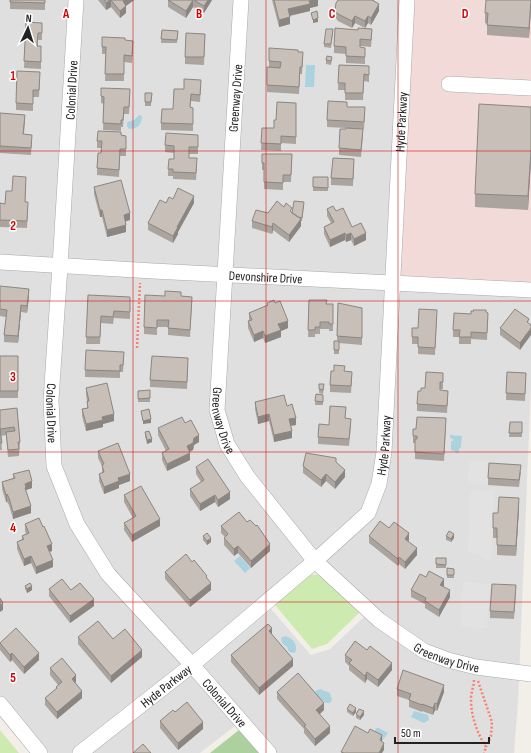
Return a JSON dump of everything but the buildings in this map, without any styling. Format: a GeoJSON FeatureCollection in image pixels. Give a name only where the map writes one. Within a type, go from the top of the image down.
{"type":"FeatureCollection","features":[{"type":"Feature","properties":{"kind":"street","name":"Colonial Drive"},"geometry":{"type":"LineString","coordinates":[[76,0],[51,400],[54,466],[77,524],[108,574],[269,753]]}},
{"type":"Feature","properties":{"kind":"street","name":"Greenway Drive"},"geometry":{"type":"LineString","coordinates":[[241,0],[217,410],[227,444],[247,476],[314,561],[379,620],[424,651],[448,660],[476,669],[531,674]]}},
{"type":"Feature","properties":{"kind":"street","name":"Hyde Parkway"},"geometry":{"type":"LineString","coordinates":[[80,753],[192,666],[368,513],[379,484],[384,452],[407,0]]}},
{"type":"Feature","properties":{"kind":"street"},"geometry":{"type":"LineString","coordinates":[[449,84],[531,88]]}},
{"type":"Feature","properties":{"kind":"street","name":"Devonshire Drive"},"geometry":{"type":"LineString","coordinates":[[0,262],[141,271],[531,290]]}},
{"type":"Feature","properties":{"kind":"street"},"geometry":{"type":"LineString","coordinates":[[0,704],[40,753]]}},
{"type":"Feature","properties":{"kind":"path"},"geometry":{"type":"LineString","coordinates":[[137,348],[141,271]]}},
{"type":"Feature","properties":{"kind":"path"},"geometry":{"type":"LineString","coordinates":[[476,669],[471,698],[478,735],[486,747]]}},
{"type":"Feature","properties":{"kind":"path"},"geometry":{"type":"LineString","coordinates":[[476,669],[492,722],[491,736],[484,753]]}},
{"type":"Feature","properties":{"kind":"shaded area"},"geometry":{"type":"Polygon","coordinates":[[[0,0],[402,0],[531,283],[531,385],[518,702],[514,753],[269,753],[236,725],[200,753],[49,753],[0,696],[0,0]],[[311,568],[269,606],[311,655],[330,649],[364,617],[366,612],[364,607],[311,568]]]}},
{"type":"Feature","properties":{"kind":"shaded area"},"geometry":{"type":"Polygon","coordinates":[[[402,0],[531,0],[531,283],[387,281],[402,0]]]}},
{"type":"Feature","properties":{"kind":"shaded area"},"geometry":{"type":"Polygon","coordinates":[[[469,461],[488,462],[487,484],[468,483],[469,461]]]}},
{"type":"Feature","properties":{"kind":"shaded area"},"geometry":{"type":"Polygon","coordinates":[[[470,490],[494,491],[491,559],[484,559],[478,554],[468,553],[470,490]]]}},
{"type":"Feature","properties":{"kind":"shaded area"},"geometry":{"type":"Polygon","coordinates":[[[463,582],[490,584],[487,628],[460,627],[463,582]]]}},
{"type":"Feature","properties":{"kind":"green space"},"geometry":{"type":"Polygon","coordinates":[[[310,574],[323,577],[360,612],[327,644],[312,649],[275,605],[304,576],[310,574]]]}},
{"type":"Feature","properties":{"kind":"green space"},"geometry":{"type":"Polygon","coordinates":[[[0,730],[19,753],[0,753],[0,730]]]}},
{"type":"Feature","properties":{"kind":"green space"},"geometry":{"type":"Polygon","coordinates":[[[239,730],[261,753],[210,753],[239,730]]]}},
{"type":"Feature","properties":{"kind":"water"},"geometry":{"type":"Polygon","coordinates":[[[306,65],[315,65],[314,87],[305,87],[306,65]]]}},
{"type":"Feature","properties":{"kind":"water"},"geometry":{"type":"Polygon","coordinates":[[[139,115],[142,116],[140,124],[137,127],[129,129],[127,122],[134,120],[139,115]]]}},
{"type":"Feature","properties":{"kind":"water"},"geometry":{"type":"Polygon","coordinates":[[[450,435],[462,436],[461,447],[458,454],[451,450],[451,441],[453,441],[453,439],[450,438],[450,435]]]}},
{"type":"Feature","properties":{"kind":"water"},"geometry":{"type":"Polygon","coordinates":[[[240,556],[250,568],[245,573],[234,561],[240,556]]]}},
{"type":"Feature","properties":{"kind":"water"},"geometry":{"type":"Polygon","coordinates":[[[285,636],[292,639],[295,643],[296,651],[294,653],[289,652],[287,647],[282,643],[281,638],[285,636]]]}},
{"type":"Feature","properties":{"kind":"water"},"geometry":{"type":"Polygon","coordinates":[[[320,689],[330,693],[332,700],[330,703],[326,703],[314,695],[316,691],[320,689]]]}},
{"type":"Feature","properties":{"kind":"water"},"geometry":{"type":"Polygon","coordinates":[[[414,711],[428,715],[429,720],[424,723],[411,717],[414,711]]]}},
{"type":"Feature","properties":{"kind":"water"},"geometry":{"type":"Polygon","coordinates":[[[376,728],[388,733],[382,741],[375,731],[376,728]]]}}]}
